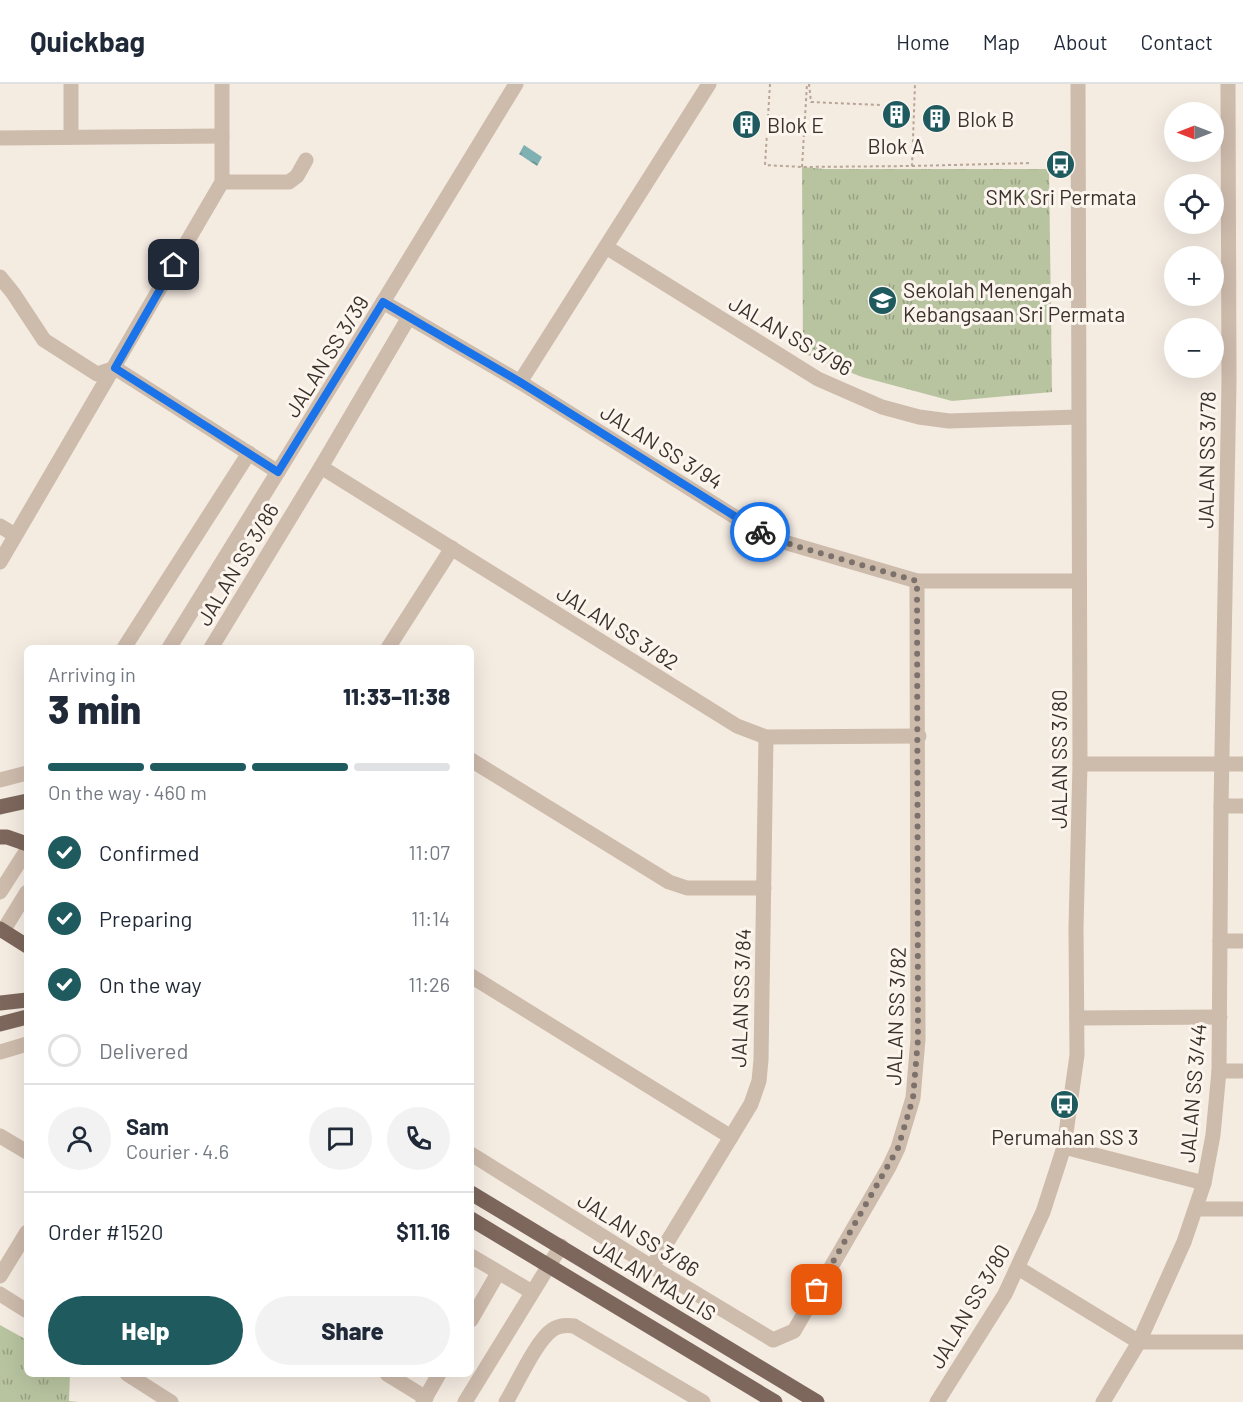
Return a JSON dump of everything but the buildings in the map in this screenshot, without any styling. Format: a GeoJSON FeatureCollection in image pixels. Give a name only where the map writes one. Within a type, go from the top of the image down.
{"type":"FeatureCollection","features":[{"type":"Feature","properties":{"kind":"main road"},"geometry":{"type":"LineString","coordinates":[[0,807],[24,802]]}},
{"type":"Feature","properties":{"kind":"main road"},"geometry":{"type":"LineString","coordinates":[[0,837],[24,843]]}},
{"type":"Feature","properties":{"kind":"main road"},"geometry":{"type":"LineString","coordinates":[[1,932],[24,944]]}},
{"type":"Feature","properties":{"kind":"main road"},"geometry":{"type":"LineString","coordinates":[[0,1003],[24,1000]]}},
{"type":"Feature","properties":{"kind":"main road"},"geometry":{"type":"LineString","coordinates":[[0,1024],[24,1018]]}},
{"type":"Feature","properties":{"kind":"main road","name":"JALAN MAJLIS"},"geometry":{"type":"LineString","coordinates":[[474,1195],[817,1402]]}},
{"type":"Feature","properties":{"kind":"main road","name":"JALAN MAJLIS"},"geometry":{"type":"LineString","coordinates":[[474,1221],[775,1402]]}},
{"type":"Feature","properties":{"kind":"street"},"geometry":{"type":"LineString","coordinates":[[71,84],[71,137]]}},
{"type":"Feature","properties":{"kind":"street"},"geometry":{"type":"LineString","coordinates":[[0,562],[222,182],[222,84]]}},
{"type":"Feature","properties":{"kind":"street","name":"JALAN SS 3/39"},"geometry":{"type":"LineString","coordinates":[[171,645],[516,84]]}},
{"type":"Feature","properties":{"kind":"street"},"geometry":{"type":"LineString","coordinates":[[520,382],[710,84]]}},
{"type":"Feature","properties":{"kind":"street","name":"JALAN SS 3/80"},"geometry":{"type":"LineString","coordinates":[[937,1402],[1005,1294],[1042,1212],[1064,1147],[1077,1055],[1076,928],[1080,764],[1078,84]]}},
{"type":"Feature","properties":{"kind":"street","name":"JALAN SS 3/78"},"geometry":{"type":"LineString","coordinates":[[1222,764],[1229,382],[1228,84]]}},
{"type":"Feature","properties":{"kind":"street"},"geometry":{"type":"LineString","coordinates":[[0,138],[222,136]]}},
{"type":"Feature","properties":{"kind":"street"},"geometry":{"type":"LineString","coordinates":[[222,182],[289,182],[297,176],[306,160]]}},
{"type":"Feature","properties":{"kind":"street","name":"JALAN SS 3/96"},"geometry":{"type":"LineString","coordinates":[[606,247],[818,379],[882,407],[919,417],[949,421],[1078,417]]}},
{"type":"Feature","properties":{"kind":"street"},"geometry":{"type":"LineString","coordinates":[[0,277],[44,340],[97,374],[115,368]]}},
{"type":"Feature","properties":{"kind":"street","name":"JALAN SS 3/94"},"geometry":{"type":"LineString","coordinates":[[383,302],[520,382],[767,537],[917,581],[1079,581]]}},
{"type":"Feature","properties":{"kind":"street","name":"JALAN SS 3/86"},"geometry":{"type":"LineString","coordinates":[[213,645],[409,316]]}},
{"type":"Feature","properties":{"kind":"street"},"geometry":{"type":"LineString","coordinates":[[115,368],[278,472]]}},
{"type":"Feature","properties":{"kind":"street"},"geometry":{"type":"LineString","coordinates":[[126,645],[249,453]]}},
{"type":"Feature","properties":{"kind":"street","name":"JALAN SS 3/82"},"geometry":{"type":"LineString","coordinates":[[321,467],[737,726],[766,737],[918,736]]}},
{"type":"Feature","properties":{"kind":"street"},"geometry":{"type":"LineString","coordinates":[[0,526],[15,536]]}},
{"type":"Feature","properties":{"kind":"street"},"geometry":{"type":"LineString","coordinates":[[390,645],[452,548]]}},
{"type":"Feature","properties":{"kind":"street","name":"JALAN SS 3/82"},"geometry":{"type":"LineString","coordinates":[[786,1335],[794,1331],[889,1167],[901,1140],[913,1098],[918,1039],[917,581]]}},
{"type":"Feature","properties":{"kind":"street","name":"JALAN SS 3/84"},"geometry":{"type":"LineString","coordinates":[[652,1267],[751,1104],[759,1081],[766,737]]}},
{"type":"Feature","properties":{"kind":"street"},"geometry":{"type":"LineString","coordinates":[[474,762],[669,882],[687,888],[764,888]]}},
{"type":"Feature","properties":{"kind":"street"},"geometry":{"type":"LineString","coordinates":[[1080,764],[1243,764]]}},
{"type":"Feature","properties":{"kind":"street","name":"JALAN SS 3/44"},"geometry":{"type":"LineString","coordinates":[[1103,1402],[1139,1342],[1184,1242],[1204,1183],[1213,1135],[1219,1071],[1222,764]]}},
{"type":"Feature","properties":{"kind":"street"},"geometry":{"type":"LineString","coordinates":[[0,780],[24,775]]}},
{"type":"Feature","properties":{"kind":"street"},"geometry":{"type":"LineString","coordinates":[[1221,806],[1243,806]]}},
{"type":"Feature","properties":{"kind":"street"},"geometry":{"type":"LineString","coordinates":[[0,891],[24,855]]}},
{"type":"Feature","properties":{"kind":"street"},"geometry":{"type":"LineString","coordinates":[[1,932],[24,897]]}},
{"type":"Feature","properties":{"kind":"street"},"geometry":{"type":"LineString","coordinates":[[1220,941],[1243,941]]}},
{"type":"Feature","properties":{"kind":"street"},"geometry":{"type":"LineString","coordinates":[[474,978],[730,1137]]}},
{"type":"Feature","properties":{"kind":"street"},"geometry":{"type":"LineString","coordinates":[[1077,1018],[1220,1017]]}},
{"type":"Feature","properties":{"kind":"street"},"geometry":{"type":"LineString","coordinates":[[0,1052],[24,1045]]}},
{"type":"Feature","properties":{"kind":"street"},"geometry":{"type":"LineString","coordinates":[[1219,1071],[1243,1071]]}},
{"type":"Feature","properties":{"kind":"street"},"geometry":{"type":"LineString","coordinates":[[0,1136],[24,1150]]}},
{"type":"Feature","properties":{"kind":"street"},"geometry":{"type":"LineString","coordinates":[[1064,1147],[1204,1183]]}},
{"type":"Feature","properties":{"kind":"street","name":"JALAN SS 3/86"},"geometry":{"type":"LineString","coordinates":[[474,1156],[772,1340],[786,1335]]}},
{"type":"Feature","properties":{"kind":"street"},"geometry":{"type":"LineString","coordinates":[[1196,1209],[1243,1209]]}},
{"type":"Feature","properties":{"kind":"street"},"geometry":{"type":"LineString","coordinates":[[0,1276],[24,1237]]}},
{"type":"Feature","properties":{"kind":"street"},"geometry":{"type":"LineString","coordinates":[[465,1402],[561,1246]]}},
{"type":"Feature","properties":{"kind":"street"},"geometry":{"type":"LineString","coordinates":[[474,1258],[532,1292]]}},
{"type":"Feature","properties":{"kind":"street"},"geometry":{"type":"LineString","coordinates":[[1018,1268],[1139,1342],[1243,1342]]}},
{"type":"Feature","properties":{"kind":"street"},"geometry":{"type":"LineString","coordinates":[[474,1315],[498,1273]]}},
{"type":"Feature","properties":{"kind":"street"},"geometry":{"type":"LineString","coordinates":[[0,1294],[24,1309]]}},
{"type":"Feature","properties":{"kind":"street"},"geometry":{"type":"LineString","coordinates":[[507,1402],[544,1338],[553,1329],[564,1325],[574,1326],[703,1402]]}},
{"type":"Feature","properties":{"kind":"street"},"geometry":{"type":"LineString","coordinates":[[132,1377],[171,1402]]}},
{"type":"Feature","properties":{"kind":"street"},"geometry":{"type":"LineString","coordinates":[[391,1377],[424,1400],[438,1377]]}},
{"type":"Feature","properties":{"kind":"path"},"geometry":{"type":"LineString","coordinates":[[770,84],[765,165],[802,167],[1032,163]]}},
{"type":"Feature","properties":{"kind":"path"},"geometry":{"type":"LineString","coordinates":[[802,167],[808,84]]}},
{"type":"Feature","properties":{"kind":"path"},"geometry":{"type":"LineString","coordinates":[[808,84],[811,102],[882,105]]}},
{"type":"Feature","properties":{"kind":"path"},"geometry":{"type":"LineString","coordinates":[[912,166],[915,84]]}},
{"type":"Feature","properties":{"kind":"green space"},"geometry":{"type":"Polygon","coordinates":[[[802,167],[825,169],[1049,169],[1052,392],[952,401],[862,377],[803,353],[802,167]]]}},
{"type":"Feature","properties":{"kind":"green space"},"geometry":{"type":"Polygon","coordinates":[[[0,1325],[24,1338],[24,1377],[70,1377],[69,1401],[79,1402],[0,1402],[0,1325]]]}},
{"type":"Feature","properties":{"kind":"water"},"geometry":{"type":"Polygon","coordinates":[[[524,145],[542,157],[537,166],[519,154],[524,145]]]}},
{"type":"Feature","properties":{"kind":"way so far"},"geometry":{"type":"LineString","coordinates":[[760,532],[767,537],[799,547],[917,581],[918,1039],[913,1098],[907,1123],[889,1167],[817,1290]]}},
{"type":"Feature","properties":{"kind":"place","name":"Blok A"},"geometry":{"type":"Point","coordinates":[896,114]}},
{"type":"Feature","properties":{"kind":"place","name":"Blok B"},"geometry":{"type":"Point","coordinates":[936,118]}},
{"type":"Feature","properties":{"kind":"place","name":"Blok E"},"geometry":{"type":"Point","coordinates":[746,124]}},
{"type":"Feature","properties":{"kind":"place","name":"SMK Sri Permata"},"geometry":{"type":"Point","coordinates":[1061,165]}},
{"type":"Feature","properties":{"kind":"place","name":"Sekolah Menengah Kebangsaan Sri Permata"},"geometry":{"type":"Point","coordinates":[882,301]}},
{"type":"Feature","properties":{"kind":"place","name":"Perumahan SS 3"},"geometry":{"type":"Point","coordinates":[1065,1105]}},
{"type":"Feature","properties":{"kind":"route"},"geometry":{"type":"LineString","coordinates":[[174,265],[115,368],[278,472],[383,302],[520,382],[760,532]]}}]}
